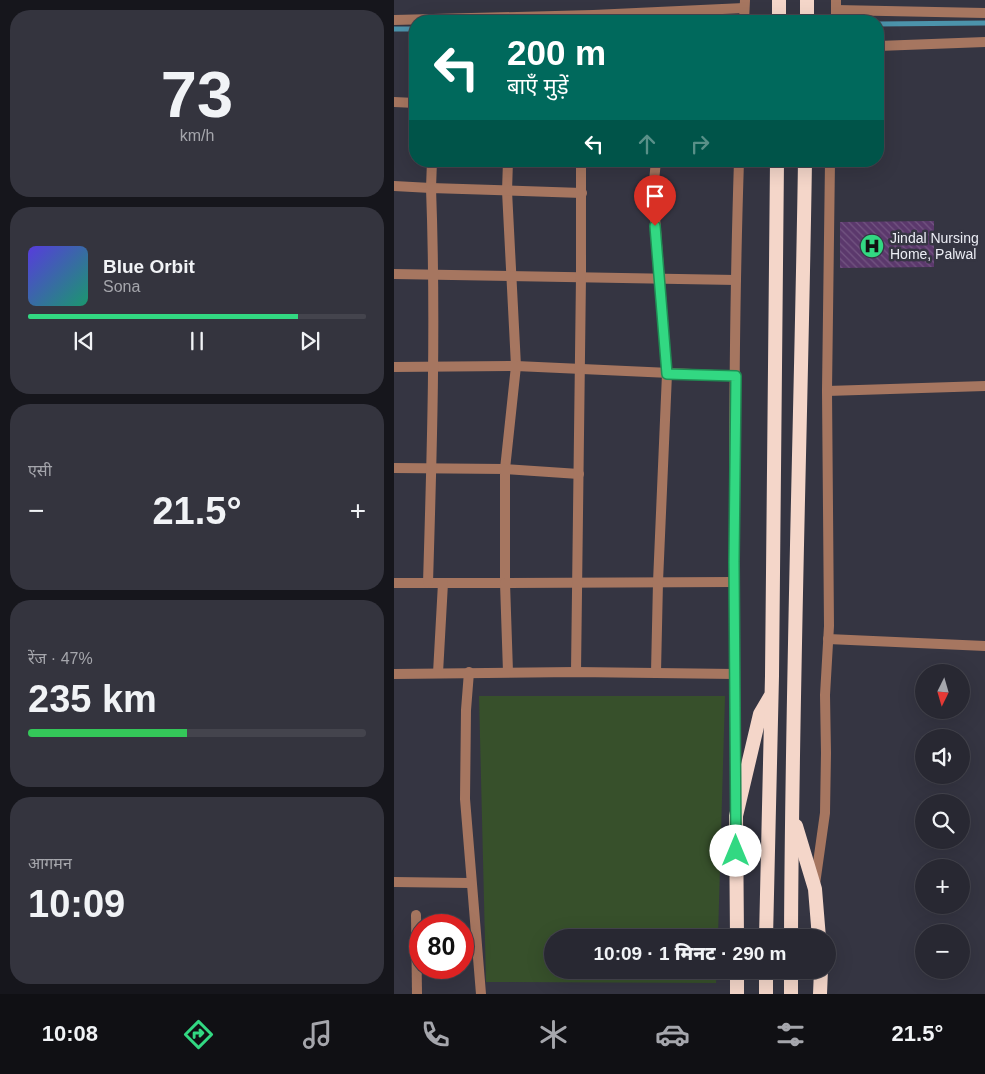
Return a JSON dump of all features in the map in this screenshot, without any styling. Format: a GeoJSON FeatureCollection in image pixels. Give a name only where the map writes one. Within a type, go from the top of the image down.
{"type":"FeatureCollection","features":[{"type":"Feature","properties":{"kind":"highway"},"geometry":{"type":"LineString","coordinates":[[779,0],[779,15]]}},
{"type":"Feature","properties":{"kind":"highway"},"geometry":{"type":"LineString","coordinates":[[807,0],[807,15]]}},
{"type":"Feature","properties":{"kind":"highway"},"geometry":{"type":"LineString","coordinates":[[766,929],[772,694],[777,167]]}},
{"type":"Feature","properties":{"kind":"highway"},"geometry":{"type":"LineString","coordinates":[[791,929],[805,167]]}},
{"type":"Feature","properties":{"kind":"highway"},"geometry":{"type":"LineString","coordinates":[[737,929],[736,816],[760,714],[772,694]]}},
{"type":"Feature","properties":{"kind":"highway"},"geometry":{"type":"LineString","coordinates":[[792,814],[815,889],[818,929]]}},
{"type":"Feature","properties":{"kind":"highway"},"geometry":{"type":"LineString","coordinates":[[737,979],[737,994]]}},
{"type":"Feature","properties":{"kind":"highway"},"geometry":{"type":"LineString","coordinates":[[766,979],[766,994]]}},
{"type":"Feature","properties":{"kind":"highway"},"geometry":{"type":"LineString","coordinates":[[791,979],[791,994]]}},
{"type":"Feature","properties":{"kind":"highway"},"geometry":{"type":"LineString","coordinates":[[820,994],[821,979]]}},
{"type":"Feature","properties":{"kind":"street"},"geometry":{"type":"LineString","coordinates":[[593,15],[745,4]]}},
{"type":"Feature","properties":{"kind":"street"},"geometry":{"type":"LineString","coordinates":[[836,5],[985,13]]}},
{"type":"Feature","properties":{"kind":"street"},"geometry":{"type":"LineString","coordinates":[[394,20],[409,20]]}},
{"type":"Feature","properties":{"kind":"street"},"geometry":{"type":"LineString","coordinates":[[884,46],[985,42]]}},
{"type":"Feature","properties":{"kind":"street"},"geometry":{"type":"LineString","coordinates":[[394,102],[409,102]]}},
{"type":"Feature","properties":{"kind":"street"},"geometry":{"type":"LineString","coordinates":[[428,583],[434,367],[432,167]]}},
{"type":"Feature","properties":{"kind":"street"},"geometry":{"type":"LineString","coordinates":[[508,167],[507,190],[516,366],[505,469],[505,583],[508,672]]}},
{"type":"Feature","properties":{"kind":"street"},"geometry":{"type":"LineString","coordinates":[[576,672],[582,167]]}},
{"type":"Feature","properties":{"kind":"street"},"geometry":{"type":"LineString","coordinates":[[655,167],[653,191],[667,374],[656,672]]}},
{"type":"Feature","properties":{"kind":"street"},"geometry":{"type":"LineString","coordinates":[[736,816],[734,582],[736,280],[739,167]]}},
{"type":"Feature","properties":{"kind":"street"},"geometry":{"type":"LineString","coordinates":[[815,889],[825,813],[825,695],[830,567],[827,391],[830,167]]}},
{"type":"Feature","properties":{"kind":"street"},"geometry":{"type":"LineString","coordinates":[[394,186],[582,193]]}},
{"type":"Feature","properties":{"kind":"street"},"geometry":{"type":"LineString","coordinates":[[394,274],[736,280]]}},
{"type":"Feature","properties":{"kind":"street"},"geometry":{"type":"LineString","coordinates":[[394,367],[516,366],[736,376]]}},
{"type":"Feature","properties":{"kind":"street"},"geometry":{"type":"LineString","coordinates":[[827,391],[985,386]]}},
{"type":"Feature","properties":{"kind":"street"},"geometry":{"type":"LineString","coordinates":[[394,468],[505,469],[579,474]]}},
{"type":"Feature","properties":{"kind":"street"},"geometry":{"type":"LineString","coordinates":[[394,583],[577,584],[734,582]]}},
{"type":"Feature","properties":{"kind":"street"},"geometry":{"type":"LineString","coordinates":[[438,673],[443,583]]}},
{"type":"Feature","properties":{"kind":"street"},"geometry":{"type":"LineString","coordinates":[[828,639],[985,646]]}},
{"type":"Feature","properties":{"kind":"street"},"geometry":{"type":"LineString","coordinates":[[469,672],[466,718],[465,799],[470,883],[481,994]]}},
{"type":"Feature","properties":{"kind":"street"},"geometry":{"type":"LineString","coordinates":[[394,674],[656,672],[735,674]]}},
{"type":"Feature","properties":{"kind":"street"},"geometry":{"type":"LineString","coordinates":[[394,882],[470,883]]}},
{"type":"Feature","properties":{"kind":"street"},"geometry":{"type":"LineString","coordinates":[[417,979],[417,994]]}},
{"type":"Feature","properties":{"kind":"green space"},"geometry":{"type":"Polygon","coordinates":[[[479,696],[725,696],[718,929],[544,929],[544,979],[716,979],[716,983],[486,982],[479,696]]]}},
{"type":"Feature","properties":{"kind":"building"},"geometry":{"type":"Polygon","coordinates":[[[934,221],[934,267],[840,268],[840,222],[934,221]]]}},
{"type":"Feature","properties":{"kind":"waterway"},"geometry":{"type":"LineString","coordinates":[[884,24],[986,23]]}},
{"type":"Feature","properties":{"kind":"waterway"},"geometry":{"type":"LineString","coordinates":[[394,29],[409,29]]}},
{"type":"Feature","properties":{"kind":"place","name":"Jindal Nursing Home, Palwal"},"geometry":{"type":"Point","coordinates":[872,246]}},
{"type":"Feature","properties":{"kind":"route"},"geometry":{"type":"LineString","coordinates":[[655,226],[667,374],[736,376],[734,562],[736,851]]}}]}
